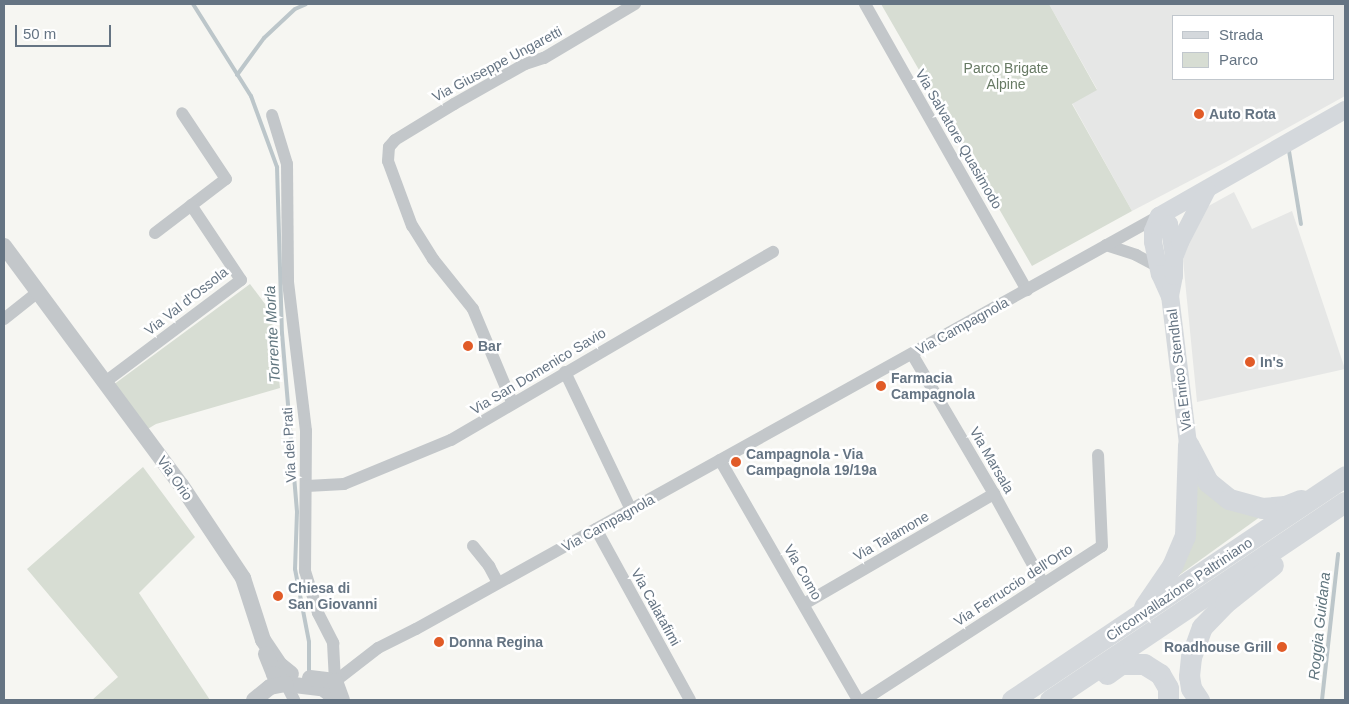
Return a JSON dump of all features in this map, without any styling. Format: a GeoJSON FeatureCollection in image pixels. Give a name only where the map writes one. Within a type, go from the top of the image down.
{"type":"FeatureCollection","features":[{"type":"Feature","properties":{"kind":"highway"},"geometry":{"type":"LineString","coordinates":[[1188,444],[1208,482],[1229,499],[1262,508],[1285,506],[1318,494]]}},
{"type":"Feature","properties":{"kind":"highway"},"geometry":{"type":"LineString","coordinates":[[1137,618],[1172,566],[1185,536],[1188,444]]}},
{"type":"Feature","properties":{"kind":"highway","name":"Circonvallazione Paltriniano"},"geometry":{"type":"LineString","coordinates":[[1012,700],[1137,618],[1345,476]]}},
{"type":"Feature","properties":{"kind":"highway","name":"Circonvallazione Paltriniano"},"geometry":{"type":"LineString","coordinates":[[1050,700],[1345,502]]}},
{"type":"Feature","properties":{"kind":"highway"},"geometry":{"type":"LineString","coordinates":[[1198,700],[1191,688],[1189,676],[1191,657],[1202,627],[1224,603],[1280,561],[1320,518]]}},
{"type":"Feature","properties":{"kind":"highway"},"geometry":{"type":"LineString","coordinates":[[1067,700],[1121,664],[1133,663],[1144,664],[1160,674],[1168,688],[1168,700]]}},
{"type":"Feature","properties":{"kind":"main road","name":"Via Campagnola"},"geometry":{"type":"LineString","coordinates":[[1159,216],[1345,110]]}},
{"type":"Feature","properties":{"kind":"main road","name":"Via Enrico Stendhal"},"geometry":{"type":"LineString","coordinates":[[1170,296],[1174,276],[1174,258],[1190,218],[1207,190]]}},
{"type":"Feature","properties":{"kind":"main road","name":"Via Enrico Stendhal"},"geometry":{"type":"LineString","coordinates":[[1159,216],[1152,236],[1157,266],[1170,296],[1188,444]]}},
{"type":"Feature","properties":{"kind":"main road"},"geometry":{"type":"LineString","coordinates":[[1159,216],[1169,224],[1174,258]]}},
{"type":"Feature","properties":{"kind":"street","name":"Via Giuseppe Ungaretti"},"geometry":{"type":"LineString","coordinates":[[512,402],[473,309],[433,259],[412,226],[388,161],[389,147],[395,140],[525,64],[544,58],[635,4]]}},
{"type":"Feature","properties":{"kind":"street","name":"Via Salvatore Quasimodo"},"geometry":{"type":"LineString","coordinates":[[865,4],[1027,290]]}},
{"type":"Feature","properties":{"kind":"street"},"geometry":{"type":"LineString","coordinates":[[155,232],[226,179],[182,113]]}},
{"type":"Feature","properties":{"kind":"street","name":"Via dei Prati"},"geometry":{"type":"LineString","coordinates":[[272,115],[287,164],[288,282],[306,431],[305,571],[318,613],[332,643],[325,685]]}},
{"type":"Feature","properties":{"kind":"street","name":"Via Val d'Ossola"},"geometry":{"type":"LineString","coordinates":[[104,382],[242,280],[191,205]]}},
{"type":"Feature","properties":{"kind":"street","name":"Via Campagnola"},"geometry":{"type":"LineString","coordinates":[[325,685],[378,648],[631,510],[1159,216]]}},
{"type":"Feature","properties":{"kind":"street"},"geometry":{"type":"LineString","coordinates":[[1106,245],[1136,255],[1157,266]]}},
{"type":"Feature","properties":{"kind":"street","name":"Via Orio"},"geometry":{"type":"LineString","coordinates":[[4,246],[181,485],[243,578],[263,640],[291,682]]}},
{"type":"Feature","properties":{"kind":"street","name":"Via San Domenico Savio"},"geometry":{"type":"LineString","coordinates":[[307,486],[344,484],[451,440],[512,402],[773,252]]}},
{"type":"Feature","properties":{"kind":"street"},"geometry":{"type":"LineString","coordinates":[[4,319],[38,292]]}},
{"type":"Feature","properties":{"kind":"street","name":"Via Marsala"},"geometry":{"type":"LineString","coordinates":[[912,354],[1043,582]]}},
{"type":"Feature","properties":{"kind":"street"},"geometry":{"type":"LineString","coordinates":[[565,372],[631,510]]}},
{"type":"Feature","properties":{"kind":"street","name":"Via Ferruccio dell'Orto"},"geometry":{"type":"LineString","coordinates":[[864,700],[1043,582],[1102,546],[1098,455]]}},
{"type":"Feature","properties":{"kind":"street","name":"Via Como"},"geometry":{"type":"LineString","coordinates":[[720,460],[858,700]]}},
{"type":"Feature","properties":{"kind":"street","name":"Via Talamone"},"geometry":{"type":"LineString","coordinates":[[804,604],[994,494]]}},
{"type":"Feature","properties":{"kind":"street","name":"Via Calatafimi"},"geometry":{"type":"LineString","coordinates":[[596,529],[690,700]]}},
{"type":"Feature","properties":{"kind":"street"},"geometry":{"type":"LineString","coordinates":[[473,546],[489,566],[498,583]]}},
{"type":"Feature","properties":{"kind":"street"},"geometry":{"type":"LineString","coordinates":[[252,700],[291,682],[325,685],[342,700]]}},
{"type":"Feature","properties":{"kind":"street"},"geometry":{"type":"LineString","coordinates":[[325,685],[337,700]]}},
{"type":"Feature","properties":{"kind":"shaded area"},"geometry":{"type":"Polygon","coordinates":[[[1049,4],[1345,4],[1345,96],[1226,162],[1132,211],[1072,103],[1097,89],[1049,4]]]}},
{"type":"Feature","properties":{"kind":"shaded area"},"geometry":{"type":"Polygon","coordinates":[[[1234,192],[1252,229],[1292,211],[1345,369],[1197,402],[1183,260],[1190,236],[1203,209],[1234,192]]]}},
{"type":"Feature","properties":{"kind":"green space","name":"Parco Brigate Alpine"},"geometry":{"type":"Polygon","coordinates":[[[881,4],[1049,4],[1097,90],[1072,104],[1132,211],[1032,266],[881,4]]]}},
{"type":"Feature","properties":{"kind":"green space"},"geometry":{"type":"Polygon","coordinates":[[[250,284],[271,312],[280,388],[156,424],[146,430],[113,385],[250,284]]]}},
{"type":"Feature","properties":{"kind":"green space"},"geometry":{"type":"Polygon","coordinates":[[[143,467],[195,537],[139,593],[210,700],[92,700],[118,677],[27,569],[143,467]]]}},
{"type":"Feature","properties":{"kind":"green space"},"geometry":{"type":"Polygon","coordinates":[[[1191,474],[1201,477],[1264,514],[1178,576],[1191,474]]]}},
{"type":"Feature","properties":{"kind":"waterway","name":"Torrente Morla"},"geometry":{"type":"LineString","coordinates":[[193,4],[251,96],[277,167],[282,333],[297,512],[295,569],[309,642],[309,673]]}},
{"type":"Feature","properties":{"kind":"waterway","name":"Torrente Morla"},"geometry":{"type":"LineString","coordinates":[[237,75],[264,38],[295,9],[306,4]]}},
{"type":"Feature","properties":{"kind":"waterway","name":"Roggia Guidana"},"geometry":{"type":"LineString","coordinates":[[1289,151],[1301,224]]}},
{"type":"Feature","properties":{"kind":"waterway","name":"Roggia Guidana"},"geometry":{"type":"LineString","coordinates":[[1322,700],[1338,554]]}},
{"type":"Feature","properties":{"kind":"place","name":"Auto Rota"},"geometry":{"type":"Point","coordinates":[1199,114]}},
{"type":"Feature","properties":{"kind":"place","name":"Bar"},"geometry":{"type":"Point","coordinates":[468,346]}},
{"type":"Feature","properties":{"kind":"place","name":"In's"},"geometry":{"type":"Point","coordinates":[1250,362]}},
{"type":"Feature","properties":{"kind":"place","name":"Farmacia Campagnola"},"geometry":{"type":"Point","coordinates":[881,386]}},
{"type":"Feature","properties":{"kind":"place","name":"Campagnola - Via Campagnola 19/19a"},"geometry":{"type":"Point","coordinates":[736,462]}},
{"type":"Feature","properties":{"kind":"place","name":"Chiesa di San Giovanni"},"geometry":{"type":"Point","coordinates":[278,596]}},
{"type":"Feature","properties":{"kind":"place","name":"Donna Regina"},"geometry":{"type":"Point","coordinates":[439,642]}},
{"type":"Feature","properties":{"kind":"place","name":"Roadhouse Grill"},"geometry":{"type":"Point","coordinates":[1282,647]}}]}
